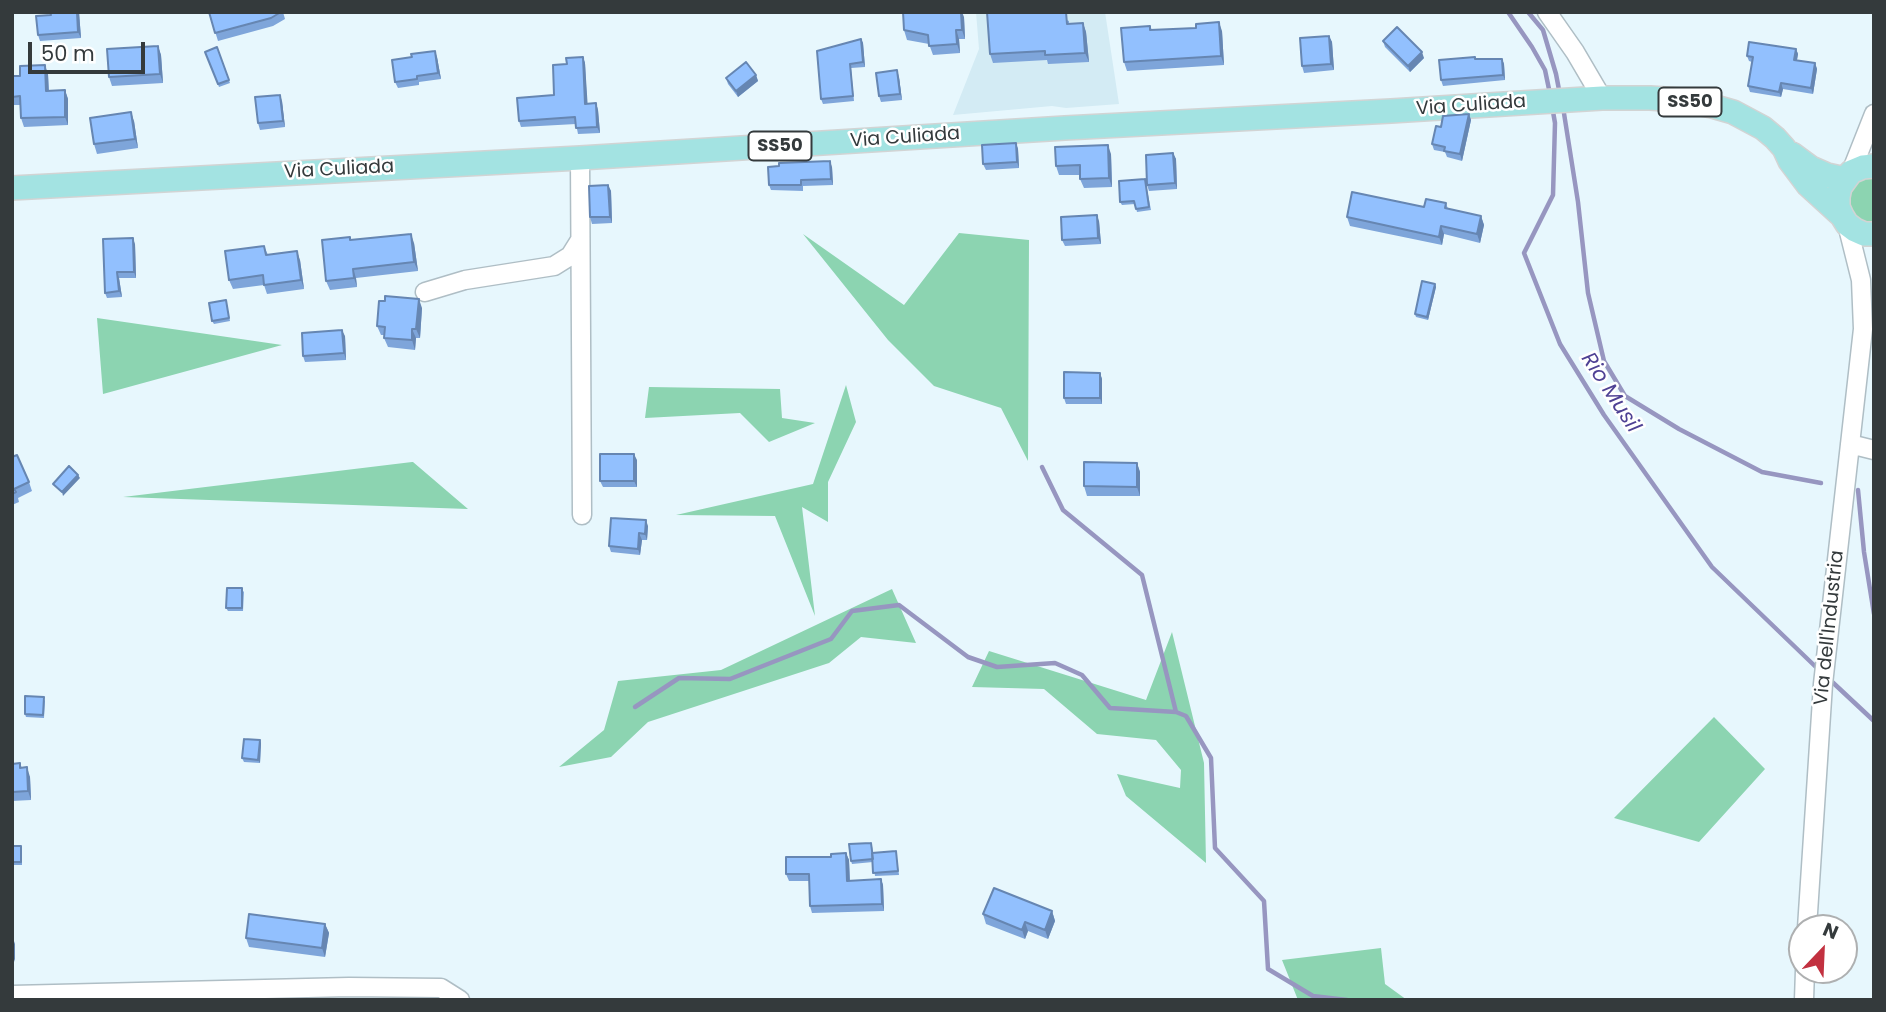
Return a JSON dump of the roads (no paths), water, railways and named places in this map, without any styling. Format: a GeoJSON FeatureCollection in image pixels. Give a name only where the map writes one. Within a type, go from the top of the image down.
{"type":"FeatureCollection","features":[{"type":"Feature","properties":{"kind":"main road","name":"Via Culiada"},"geometry":{"type":"LineString","coordinates":[[12,188],[580,159],[1592,98],[1679,100],[1733,112],[1752,121],[1811,168],[1827,175],[1848,175]]}},
{"type":"Feature","properties":{"kind":"main road","name":"Via Culiada"},"geometry":{"type":"LineString","coordinates":[[1784,148],[1808,185],[1844,220]]}},
{"type":"Feature","properties":{"kind":"main road"},"geometry":{"type":"LineString","coordinates":[[1844,220],[1838,207],[1840,187],[1848,175],[1863,167],[1874,166]]}},
{"type":"Feature","properties":{"kind":"main road","name":"SS50"},"geometry":{"type":"LineString","coordinates":[[1844,220],[1855,230],[1874,234]]}},
{"type":"Feature","properties":{"kind":"street"},"geometry":{"type":"LineString","coordinates":[[1547,12],[1575,52],[1592,98]]}},
{"type":"Feature","properties":{"kind":"street"},"geometry":{"type":"LineString","coordinates":[[1848,175],[1874,114]]}},
{"type":"Feature","properties":{"kind":"street"},"geometry":{"type":"LineString","coordinates":[[580,159],[582,515]]}},
{"type":"Feature","properties":{"kind":"street","name":"Via dell'Industria"},"geometry":{"type":"LineString","coordinates":[[1808,914],[1823,684],[1863,328],[1861,280],[1844,220]]}},
{"type":"Feature","properties":{"kind":"street"},"geometry":{"type":"LineString","coordinates":[[425,292],[465,280],[554,266],[570,256],[580,240]]}},
{"type":"Feature","properties":{"kind":"street","name":"Via dell'Industria"},"geometry":{"type":"LineString","coordinates":[[1863,328],[1874,295]]}},
{"type":"Feature","properties":{"kind":"street"},"geometry":{"type":"LineString","coordinates":[[1850,444],[1874,450]]}},
{"type":"Feature","properties":{"kind":"street"},"geometry":{"type":"LineString","coordinates":[[12,995],[350,994],[441,988],[460,1000]]}},
{"type":"Feature","properties":{"kind":"waterway","name":"Rio Musil"},"geometry":{"type":"LineString","coordinates":[[1508,12],[1545,70],[1550,94]]}},
{"type":"Feature","properties":{"kind":"waterway"},"geometry":{"type":"LineString","coordinates":[[1528,12],[1543,30],[1560,95]]}},
{"type":"Feature","properties":{"kind":"waterway","name":"Rio Musil"},"geometry":{"type":"LineString","coordinates":[[1552,106],[1555,123],[1553,195],[1524,253],[1560,344],[1604,415],[1712,567],[1819,670]]}},
{"type":"Feature","properties":{"kind":"waterway"},"geometry":{"type":"LineString","coordinates":[[1563,107],[1578,202],[1588,293],[1604,361],[1625,396],[1679,429],[1762,472],[1821,483]]}},
{"type":"Feature","properties":{"kind":"waterway"},"geometry":{"type":"LineString","coordinates":[[1042,467],[1063,510],[1142,575],[1176,712]]}},
{"type":"Feature","properties":{"kind":"waterway"},"geometry":{"type":"LineString","coordinates":[[1858,490],[1874,614]]}},
{"type":"Feature","properties":{"kind":"waterway"},"geometry":{"type":"LineString","coordinates":[[635,707],[679,678],[730,679],[831,639],[852,611],[899,605],[968,657],[997,667],[1055,663],[1082,675],[1110,708],[1176,712],[1186,716],[1211,758],[1215,848],[1264,901],[1268,969],[1313,996],[1347,1000]]}},
{"type":"Feature","properties":{"kind":"waterway","name":"Rio Musil"},"geometry":{"type":"LineString","coordinates":[[1828,678],[1874,721]]}}]}
